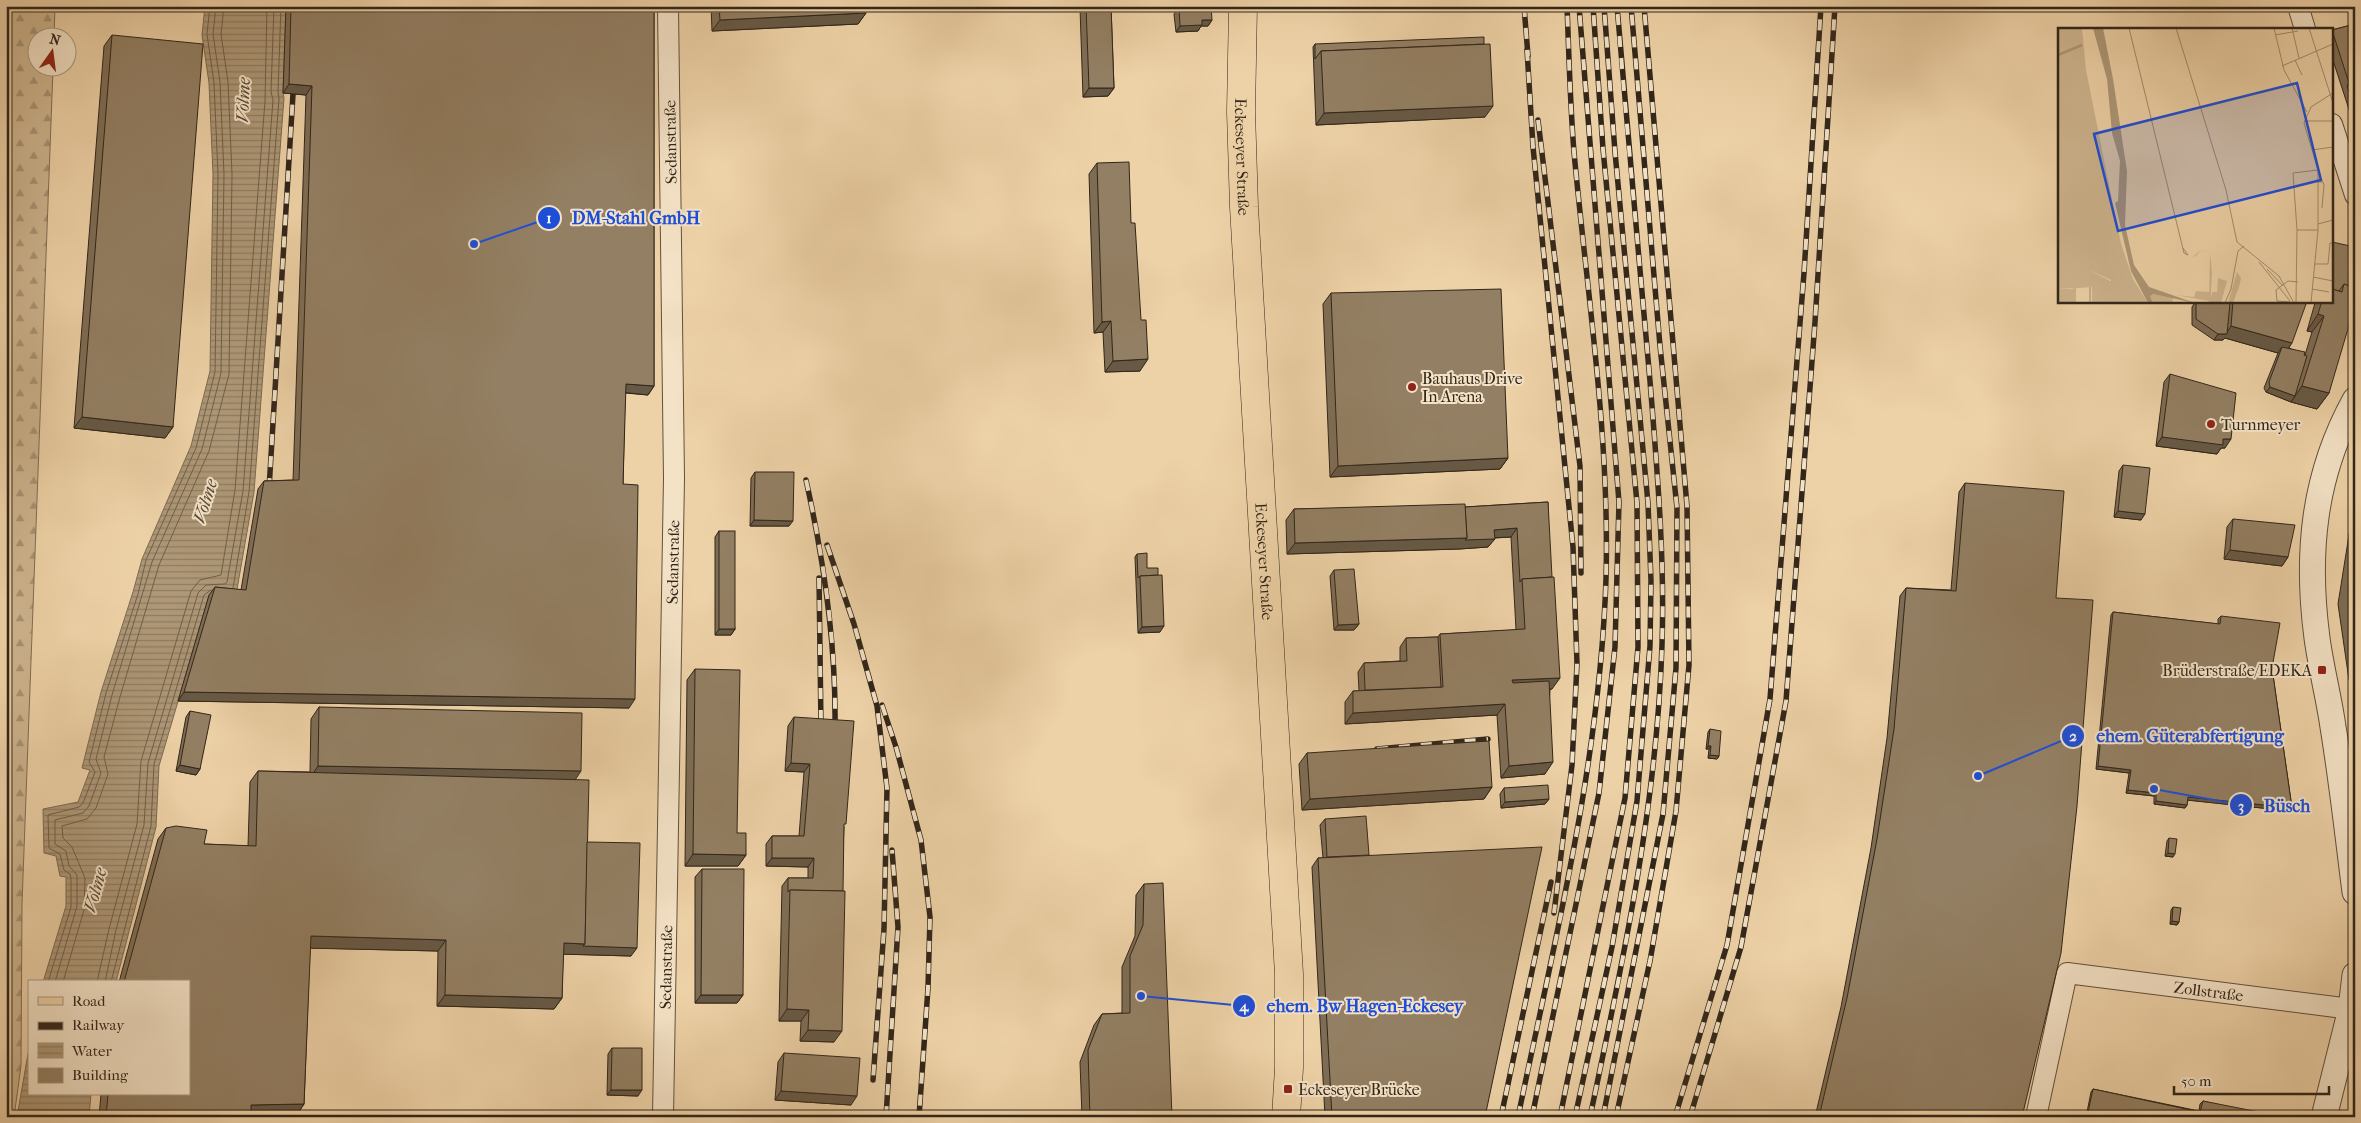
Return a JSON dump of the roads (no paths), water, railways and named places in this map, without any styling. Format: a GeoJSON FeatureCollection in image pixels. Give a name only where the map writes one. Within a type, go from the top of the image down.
{"type":"FeatureCollection","features":[{"type":"Feature","properties":{"kind":"main road","name":"Eckeseyer Straße"},"geometry":{"type":"LineString","coordinates":[[1242,6],[1241,112],[1244,207],[1289,974],[1289,1068],[1286,1117]]}},
{"type":"Feature","properties":{"kind":"street","name":"Sedanstraße"},"geometry":{"type":"LineString","coordinates":[[663,1117],[674,478],[668,6]]}},
{"type":"Feature","properties":{"kind":"street"},"geometry":{"type":"LineString","coordinates":[[2298,6],[2305,28]]}},
{"type":"Feature","properties":{"kind":"street"},"geometry":{"type":"LineString","coordinates":[[2334,130],[2355,195]]}},
{"type":"Feature","properties":{"kind":"street"},"geometry":{"type":"LineString","coordinates":[[2355,400],[2348,430],[2325,470],[2316,515],[2312,572],[2318,646],[2347,769],[2355,892]]}},
{"type":"Feature","properties":{"kind":"street","name":"Zollstraße"},"geometry":{"type":"LineString","coordinates":[[2036,1117],[2067,973],[2351,1009]]}},
{"type":"Feature","properties":{"kind":"street"},"geometry":{"type":"LineString","coordinates":[[2324,1117],[2351,1009],[2355,975]]}},
{"type":"Feature","properties":{"kind":"water","name":"Volme"},"geometry":{"type":"Polygon","coordinates":[[[205,6],[286,6],[284,98],[254,492],[236,595],[209,596],[159,766],[156,827],[117,980],[44,980],[66,906],[66,877],[60,876],[56,856],[44,853],[43,809],[78,802],[90,770],[82,768],[101,692],[142,559],[191,446],[210,371],[213,174],[209,83],[202,35],[205,6]]]}},
{"type":"Feature","properties":{"kind":"water"},"geometry":{"type":"Polygon","coordinates":[[[28,1054],[28,1096],[91,1096],[89,1117],[17,1117],[28,1054]]]}},
{"type":"Feature","properties":{"kind":"railway"},"geometry":{"type":"LineString","coordinates":[[1524,6],[1528,56]]}},
{"type":"Feature","properties":{"kind":"railway"},"geometry":{"type":"LineString","coordinates":[[1518,1117],[1574,850],[1595,715],[1606,579],[1605,472],[1574,152],[1567,6]]}},
{"type":"Feature","properties":{"kind":"railway"},"geometry":{"type":"LineString","coordinates":[[1532,1117],[1599,793],[1615,647],[1619,502],[1579,6]]}},
{"type":"Feature","properties":{"kind":"railway"},"geometry":{"type":"LineString","coordinates":[[1560,1117],[1625,798],[1638,647],[1637,503],[1603,149],[1593,6]]}},
{"type":"Feature","properties":{"kind":"railway"},"geometry":{"type":"LineString","coordinates":[[1575,1117],[1612,947],[1637,801],[1650,646],[1651,581],[1648,503],[1615,152],[1604,6]]}},
{"type":"Feature","properties":{"kind":"railway"},"geometry":{"type":"LineString","coordinates":[[1590,1117],[1626,941],[1646,824],[1659,705],[1663,612],[1658,480],[1617,6]]}},
{"type":"Feature","properties":{"kind":"railway"},"geometry":{"type":"LineString","coordinates":[[1603,1117],[1663,814],[1676,668],[1677,508],[1660,346],[1631,6]]}},
{"type":"Feature","properties":{"kind":"railway"},"geometry":{"type":"LineString","coordinates":[[1616,1117],[1650,961],[1676,811],[1689,665],[1687,506],[1644,6]]}},
{"type":"Feature","properties":{"kind":"railway"},"geometry":{"type":"LineString","coordinates":[[1675,1117],[1727,945],[1770,699],[1804,273],[1821,6]]}},
{"type":"Feature","properties":{"kind":"railway"},"geometry":{"type":"LineString","coordinates":[[1690,1117],[1741,947],[1786,701],[1815,322],[1835,6]]}},
{"type":"Feature","properties":{"kind":"railway"},"geometry":{"type":"LineString","coordinates":[[1527,50],[1533,147],[1573,547],[1577,664],[1572,765],[1554,913]]}},
{"type":"Feature","properties":{"kind":"railway"},"geometry":{"type":"LineString","coordinates":[[269,489],[293,94]]}},
{"type":"Feature","properties":{"kind":"railway"},"geometry":{"type":"LineString","coordinates":[[1538,120],[1580,466],[1581,573]]}},
{"type":"Feature","properties":{"kind":"railway"},"geometry":{"type":"LineString","coordinates":[[806,480],[828,601],[835,694],[835,725]]}},
{"type":"Feature","properties":{"kind":"railway"},"geometry":{"type":"LineString","coordinates":[[827,545],[854,624],[877,706],[887,788],[884,929],[873,1080]]}},
{"type":"Feature","properties":{"kind":"railway"},"geometry":{"type":"LineString","coordinates":[[819,578],[821,726]]}},
{"type":"Feature","properties":{"kind":"railway"},"geometry":{"type":"LineString","coordinates":[[882,705],[896,747],[921,840],[930,917],[928,988],[919,1117]]}},
{"type":"Feature","properties":{"kind":"railway"},"geometry":{"type":"LineString","coordinates":[[1377,749],[1488,739]]}},
{"type":"Feature","properties":{"kind":"railway"},"geometry":{"type":"LineString","coordinates":[[886,1117],[898,927],[892,850]]}},
{"type":"Feature","properties":{"kind":"railway"},"geometry":{"type":"LineString","coordinates":[[1501,1117],[1551,882]]}},
{"type":"Feature","properties":{"kind":"place","name":"DM-Stahl GmbH"},"geometry":{"type":"Point","coordinates":[474,244]}},
{"type":"Feature","properties":{"kind":"place","name":"Bauhaus Drive In Arena"},"geometry":{"type":"Point","coordinates":[1412,387]}},
{"type":"Feature","properties":{"kind":"place","name":"Turnmeyer"},"geometry":{"type":"Point","coordinates":[2211,424]}},
{"type":"Feature","properties":{"kind":"place","name":"Brüderstraße/EDEKA"},"geometry":{"type":"Point","coordinates":[2322,670]}},
{"type":"Feature","properties":{"kind":"place","name":"ehem. Güterabfertigung"},"geometry":{"type":"Point","coordinates":[1978,776]}},
{"type":"Feature","properties":{"kind":"place","name":"Büsch"},"geometry":{"type":"Point","coordinates":[2154,789]}},
{"type":"Feature","properties":{"kind":"place","name":"ehem. Bw Hagen-Eckesey"},"geometry":{"type":"Point","coordinates":[1141,996]}},
{"type":"Feature","properties":{"kind":"place","name":"Eckeseyer Brücke"},"geometry":{"type":"Point","coordinates":[1288,1089]}}]}
